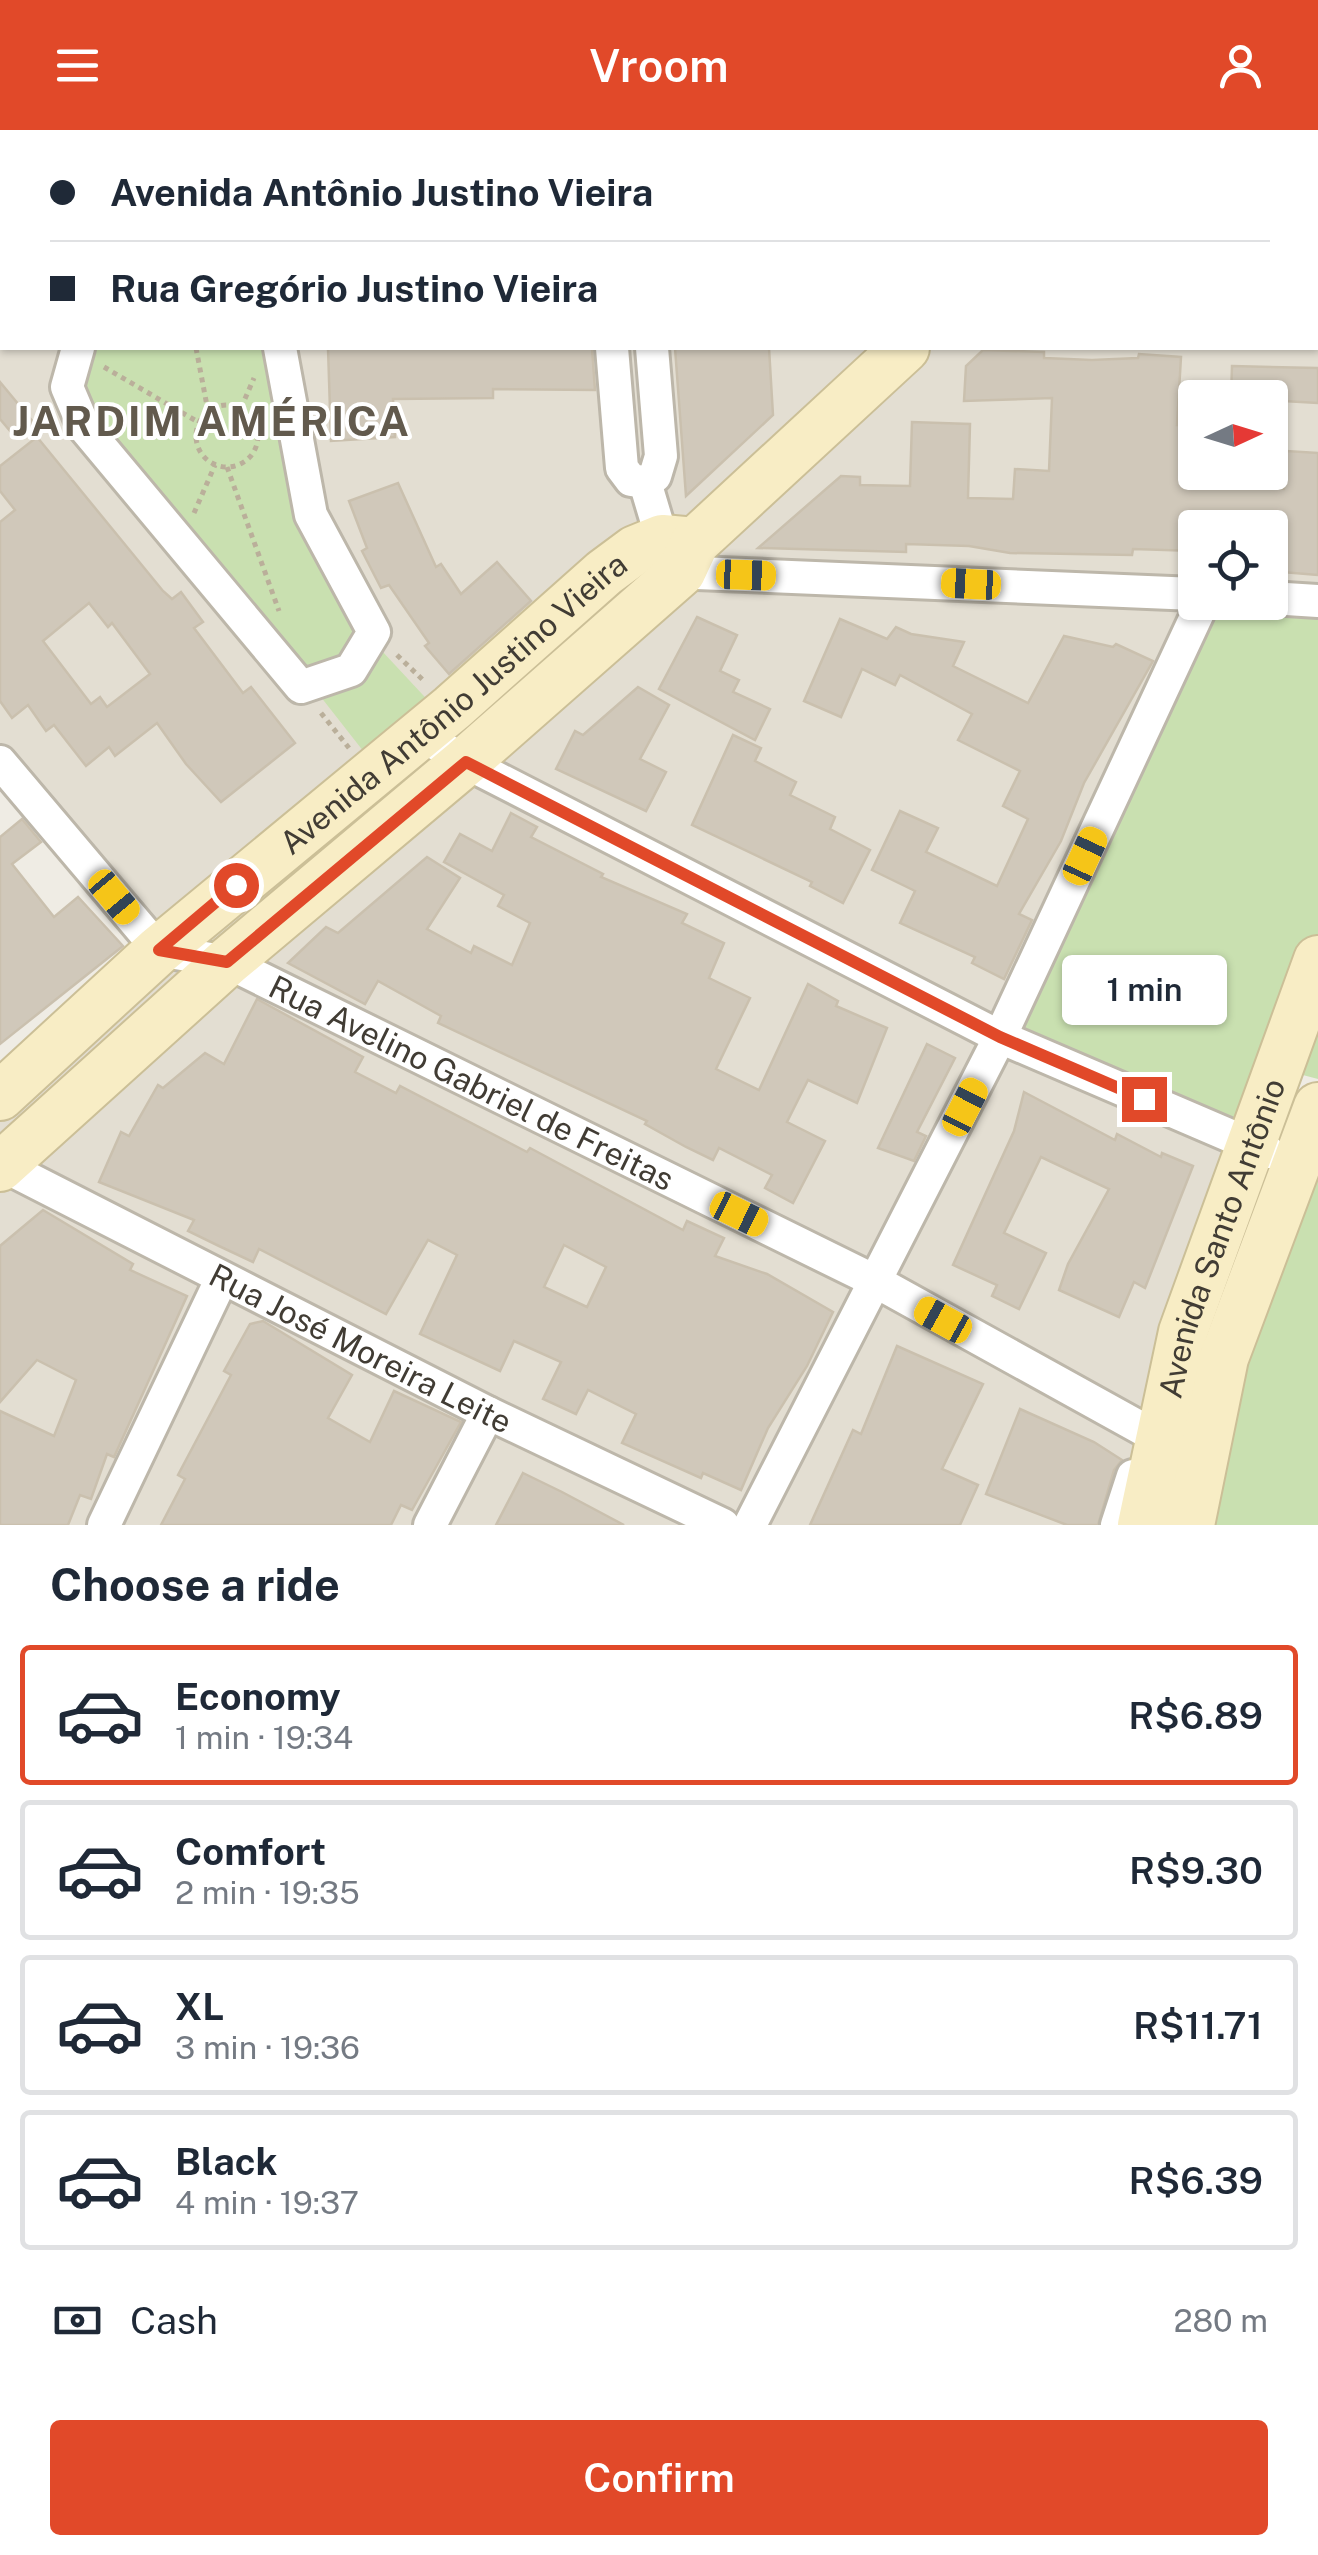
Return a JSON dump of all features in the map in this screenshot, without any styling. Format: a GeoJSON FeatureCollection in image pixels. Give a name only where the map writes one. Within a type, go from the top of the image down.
{"type":"FeatureCollection","features":[{"type":"Feature","properties":{"kind":"main road","name":"Avenida Antônio Justino Vieira"},"geometry":{"type":"LineString","coordinates":[[1,1165],[227,962],[466,762],[681,549],[903,350]]}},
{"type":"Feature","properties":{"kind":"main road","name":"Avenida Antônio Justino Vieira"},"geometry":{"type":"LineString","coordinates":[[0,1096],[159,950],[437,721],[604,573],[635,550],[681,549]]}},
{"type":"Feature","properties":{"kind":"main road","name":"Avenida Santo Antônio"},"geometry":{"type":"LineString","coordinates":[[1142,1525],[1153,1436],[1183,1332],[1318,960]]}},
{"type":"Feature","properties":{"kind":"main road","name":"Avenida Santo Antônio"},"geometry":{"type":"LineString","coordinates":[[1190,1525],[1224,1358],[1318,1107]]}},
{"type":"Feature","properties":{"kind":"street"},"geometry":{"type":"LineString","coordinates":[[95,357],[67,387],[84,427],[301,687],[351,670],[374,632],[311,515],[280,350]]}},
{"type":"Feature","properties":{"kind":"street"},"geometry":{"type":"LineString","coordinates":[[612,350],[622,468],[631,480],[645,482],[655,476],[662,456],[652,350]]}},
{"type":"Feature","properties":{"kind":"street"},"geometry":{"type":"LineString","coordinates":[[645,482],[681,549],[709,574],[1178,593]]}},
{"type":"Feature","properties":{"kind":"street"},"geometry":{"type":"LineString","coordinates":[[1288,599],[1318,601]]}},
{"type":"Feature","properties":{"kind":"street"},"geometry":{"type":"LineString","coordinates":[[750,1525],[1000,1037],[1195,620]]}},
{"type":"Feature","properties":{"kind":"street"},"geometry":{"type":"LineString","coordinates":[[437,721],[466,762],[1000,1037],[1296,1162]]}},
{"type":"Feature","properties":{"kind":"street"},"geometry":{"type":"LineString","coordinates":[[0,762],[159,950]]}},
{"type":"Feature","properties":{"kind":"street","name":"Rua Avelino Gabriel de Freitas"},"geometry":{"type":"LineString","coordinates":[[159,950],[227,962],[875,1282],[1202,1461]]}},
{"type":"Feature","properties":{"kind":"street","name":"Rua José Moreira Leite"},"geometry":{"type":"LineString","coordinates":[[1,1165],[488,1413],[724,1525]]}},
{"type":"Feature","properties":{"kind":"street"},"geometry":{"type":"LineString","coordinates":[[104,1525],[222,1278]]}},
{"type":"Feature","properties":{"kind":"street"},"geometry":{"type":"LineString","coordinates":[[430,1525],[488,1413]]}},
{"type":"Feature","properties":{"kind":"street"},"geometry":{"type":"LineString","coordinates":[[1117,1525],[1153,1436]]}},
{"type":"Feature","properties":{"kind":"path"},"geometry":{"type":"LineString","coordinates":[[196,350],[208,411]]}},
{"type":"Feature","properties":{"kind":"path"},"geometry":{"type":"LineString","coordinates":[[95,357],[200,422]]}},
{"type":"Feature","properties":{"kind":"path"},"geometry":{"type":"LineString","coordinates":[[95,357],[97,377]]}},
{"type":"Feature","properties":{"kind":"path"},"geometry":{"type":"LineString","coordinates":[[231,405],[241,408],[256,424],[256,448],[249,459],[228,468],[215,465],[198,445],[200,422],[208,411],[231,405]]}},
{"type":"Feature","properties":{"kind":"path"},"geometry":{"type":"LineString","coordinates":[[180,500],[193,515],[215,465]]}},
{"type":"Feature","properties":{"kind":"path"},"geometry":{"type":"LineString","coordinates":[[228,468],[282,622],[270,606]]}},
{"type":"Feature","properties":{"kind":"path"},"geometry":{"type":"LineString","coordinates":[[374,632],[437,721]]}},
{"type":"Feature","properties":{"kind":"path"},"geometry":{"type":"LineString","coordinates":[[301,687],[371,776]]}},
{"type":"Feature","properties":{"kind":"shaded area"},"geometry":{"type":"Polygon","coordinates":[[[0,350],[1318,350],[1318,599],[1288,597],[1288,510],[1178,510],[1178,620],[1187,620],[998,1037],[1293,1164],[1190,1525],[0,1525],[0,1101],[155,951],[0,769],[0,350]]]}},
{"type":"Feature","properties":{"kind":"green space"},"geometry":{"type":"Polygon","coordinates":[[[83,350],[275,350],[292,461],[368,636],[436,709],[371,761],[299,669],[86,427],[83,350]]]}},
{"type":"Feature","properties":{"kind":"green space"},"geometry":{"type":"Polygon","coordinates":[[[1318,601],[1318,1079],[1280,1069],[1251,1145],[1001,1037],[1195,620],[1288,620],[1288,602],[1318,601]]]}},
{"type":"Feature","properties":{"kind":"green space"},"geometry":{"type":"Polygon","coordinates":[[[1318,1113],[1318,1525],[1190,1525],[1318,1113]]]}},
{"type":"Feature","properties":{"kind":"building"},"geometry":{"type":"Polygon","coordinates":[[[328,350],[592,350],[595,390],[493,389],[493,398],[393,399],[395,437],[331,441],[328,350]]]}},
{"type":"Feature","properties":{"kind":"building"},"geometry":{"type":"Polygon","coordinates":[[[675,350],[769,350],[773,415],[686,496],[675,350]]]}},
{"type":"Feature","properties":{"kind":"building"},"geometry":{"type":"Polygon","coordinates":[[[983,350],[1044,352],[1044,358],[1092,360],[1138,358],[1139,354],[1181,357],[1178,490],[1288,490],[1288,451],[1318,453],[1318,575],[1288,572],[1288,510],[1178,510],[1178,550],[1133,549],[1132,555],[1010,553],[969,546],[906,544],[906,552],[758,548],[841,476],[860,477],[860,485],[910,486],[912,422],[970,424],[968,498],[1013,499],[1015,469],[1049,471],[1052,398],[964,401],[966,366],[983,350]]]}},
{"type":"Feature","properties":{"kind":"building"},"geometry":{"type":"Polygon","coordinates":[[[1232,366],[1318,368],[1318,403],[1288,401],[1288,380],[1232,380],[1232,366]]]}},
{"type":"Feature","properties":{"kind":"building"},"geometry":{"type":"Polygon","coordinates":[[[0,382],[34,423],[16,438],[0,419],[0,382]]]}},
{"type":"Feature","properties":{"kind":"building"},"geometry":{"type":"Polygon","coordinates":[[[37,437],[163,591],[172,599],[181,592],[203,622],[194,628],[243,693],[251,687],[295,743],[221,802],[186,764],[157,723],[115,756],[109,747],[86,766],[54,725],[46,731],[28,705],[12,718],[0,701],[0,522],[15,510],[0,491],[0,466],[37,437]],[[89,603],[43,641],[91,704],[100,697],[107,707],[150,674],[112,623],[108,627],[89,603]]]}},
{"type":"Feature","properties":{"kind":"building"},"geometry":{"type":"Polygon","coordinates":[[[398,483],[436,567],[441,564],[461,594],[497,562],[531,601],[449,674],[425,646],[429,643],[389,585],[381,588],[362,551],[367,548],[349,501],[398,483]]]}},
{"type":"Feature","properties":{"kind":"building"},"geometry":{"type":"Polygon","coordinates":[[[697,617],[737,635],[720,671],[739,680],[733,692],[770,709],[755,740],[659,689],[697,617]]]}},
{"type":"Feature","properties":{"kind":"building"},"geometry":{"type":"Polygon","coordinates":[[[840,619],[887,639],[896,627],[911,634],[964,642],[953,666],[1028,703],[1064,636],[1113,647],[1116,644],[1153,661],[1084,783],[1061,841],[1019,914],[1032,920],[1004,979],[972,963],[975,957],[900,923],[915,891],[872,870],[900,811],[938,828],[926,852],[997,886],[1028,819],[1003,806],[1020,771],[958,740],[972,714],[900,675],[895,685],[862,669],[841,717],[804,701],[840,619]]]}},
{"type":"Feature","properties":{"kind":"building"},"geometry":{"type":"Polygon","coordinates":[[[638,687],[669,705],[640,759],[666,772],[646,811],[556,769],[575,731],[583,735],[638,687]]]}},
{"type":"Feature","properties":{"kind":"building"},"geometry":{"type":"Polygon","coordinates":[[[733,735],[761,748],[755,761],[796,782],[790,795],[835,817],[830,829],[870,850],[843,903],[810,886],[812,882],[692,825],[733,735]]]}},
{"type":"Feature","properties":{"kind":"building"},"geometry":{"type":"Polygon","coordinates":[[[511,813],[537,827],[531,837],[603,874],[601,877],[687,914],[682,923],[724,943],[709,978],[750,998],[716,1069],[759,1090],[808,984],[838,1001],[836,1006],[887,1028],[857,1103],[808,1080],[787,1122],[825,1141],[793,1203],[765,1188],[772,1175],[719,1148],[713,1160],[686,1147],[645,1124],[647,1121],[438,1023],[441,1016],[378,981],[365,1004],[288,963],[326,927],[338,933],[427,857],[460,878],[427,929],[471,953],[474,946],[512,965],[530,923],[498,906],[504,895],[444,862],[460,834],[492,851],[511,813]]]}},
{"type":"Feature","properties":{"kind":"building"},"geometry":{"type":"Polygon","coordinates":[[[22,819],[41,842],[12,864],[54,917],[78,897],[123,946],[0,1044],[0,837],[22,819]]]}},
{"type":"Feature","properties":{"kind":"building"},"geometry":{"type":"Polygon","coordinates":[[[257,999],[363,1057],[355,1072],[396,1093],[400,1086],[527,1152],[530,1148],[683,1230],[687,1221],[724,1238],[715,1256],[767,1274],[833,1312],[807,1366],[768,1428],[741,1490],[703,1473],[701,1478],[622,1443],[636,1414],[588,1390],[576,1414],[543,1399],[561,1362],[514,1341],[500,1371],[420,1334],[457,1255],[428,1240],[386,1314],[259,1249],[253,1262],[188,1231],[194,1220],[99,1182],[121,1132],[129,1136],[158,1085],[163,1088],[205,1053],[224,1064],[257,999]],[[564,1245],[544,1287],[587,1307],[606,1267],[564,1245]]]}},
{"type":"Feature","properties":{"kind":"building"},"geometry":{"type":"Polygon","coordinates":[[[927,1044],[955,1058],[917,1132],[926,1136],[914,1161],[878,1148],[927,1044]]]}},
{"type":"Feature","properties":{"kind":"building"},"geometry":{"type":"Polygon","coordinates":[[[1024,1092],[1115,1140],[1117,1134],[1161,1157],[1162,1153],[1193,1166],[1145,1288],[1134,1282],[1119,1317],[1059,1290],[1068,1264],[1109,1189],[1041,1157],[1004,1233],[1046,1253],[1019,1309],[992,1296],[997,1285],[953,1265],[1014,1131],[1024,1092]]]}},
{"type":"Feature","properties":{"kind":"building"},"geometry":{"type":"Polygon","coordinates":[[[43,1210],[133,1264],[130,1270],[187,1296],[114,1457],[107,1454],[91,1499],[80,1495],[68,1525],[0,1525],[0,1411],[54,1436],[76,1380],[37,1360],[0,1402],[0,1246],[43,1210]]]}},
{"type":"Feature","properties":{"kind":"building"},"geometry":{"type":"Polygon","coordinates":[[[263,1321],[352,1375],[328,1418],[370,1442],[394,1391],[461,1422],[412,1510],[401,1505],[391,1525],[161,1525],[185,1479],[178,1475],[231,1375],[224,1371],[250,1324],[263,1321]]]}},
{"type":"Feature","properties":{"kind":"building"},"geometry":{"type":"Polygon","coordinates":[[[897,1346],[983,1384],[942,1469],[978,1485],[960,1525],[810,1525],[853,1430],[861,1434],[897,1346]]]}},
{"type":"Feature","properties":{"kind":"building"},"geometry":{"type":"Polygon","coordinates":[[[1020,1409],[1094,1442],[1122,1460],[1114,1470],[1098,1525],[1067,1525],[986,1494],[1020,1409]]]}},
{"type":"Feature","properties":{"kind":"building"},"geometry":{"type":"Polygon","coordinates":[[[523,1473],[562,1492],[624,1525],[496,1525],[523,1473]]]}},
{"type":"Feature","properties":{"kind":"district","name":"JARDIM AMÉRICA"},"geometry":{"type":"Point","coordinates":[212,420]}},
{"type":"Feature","properties":{"kind":"route"},"geometry":{"type":"LineString","coordinates":[[236,885],[159,950],[227,962],[466,762],[1000,1037],[1144,1099]]}}]}
